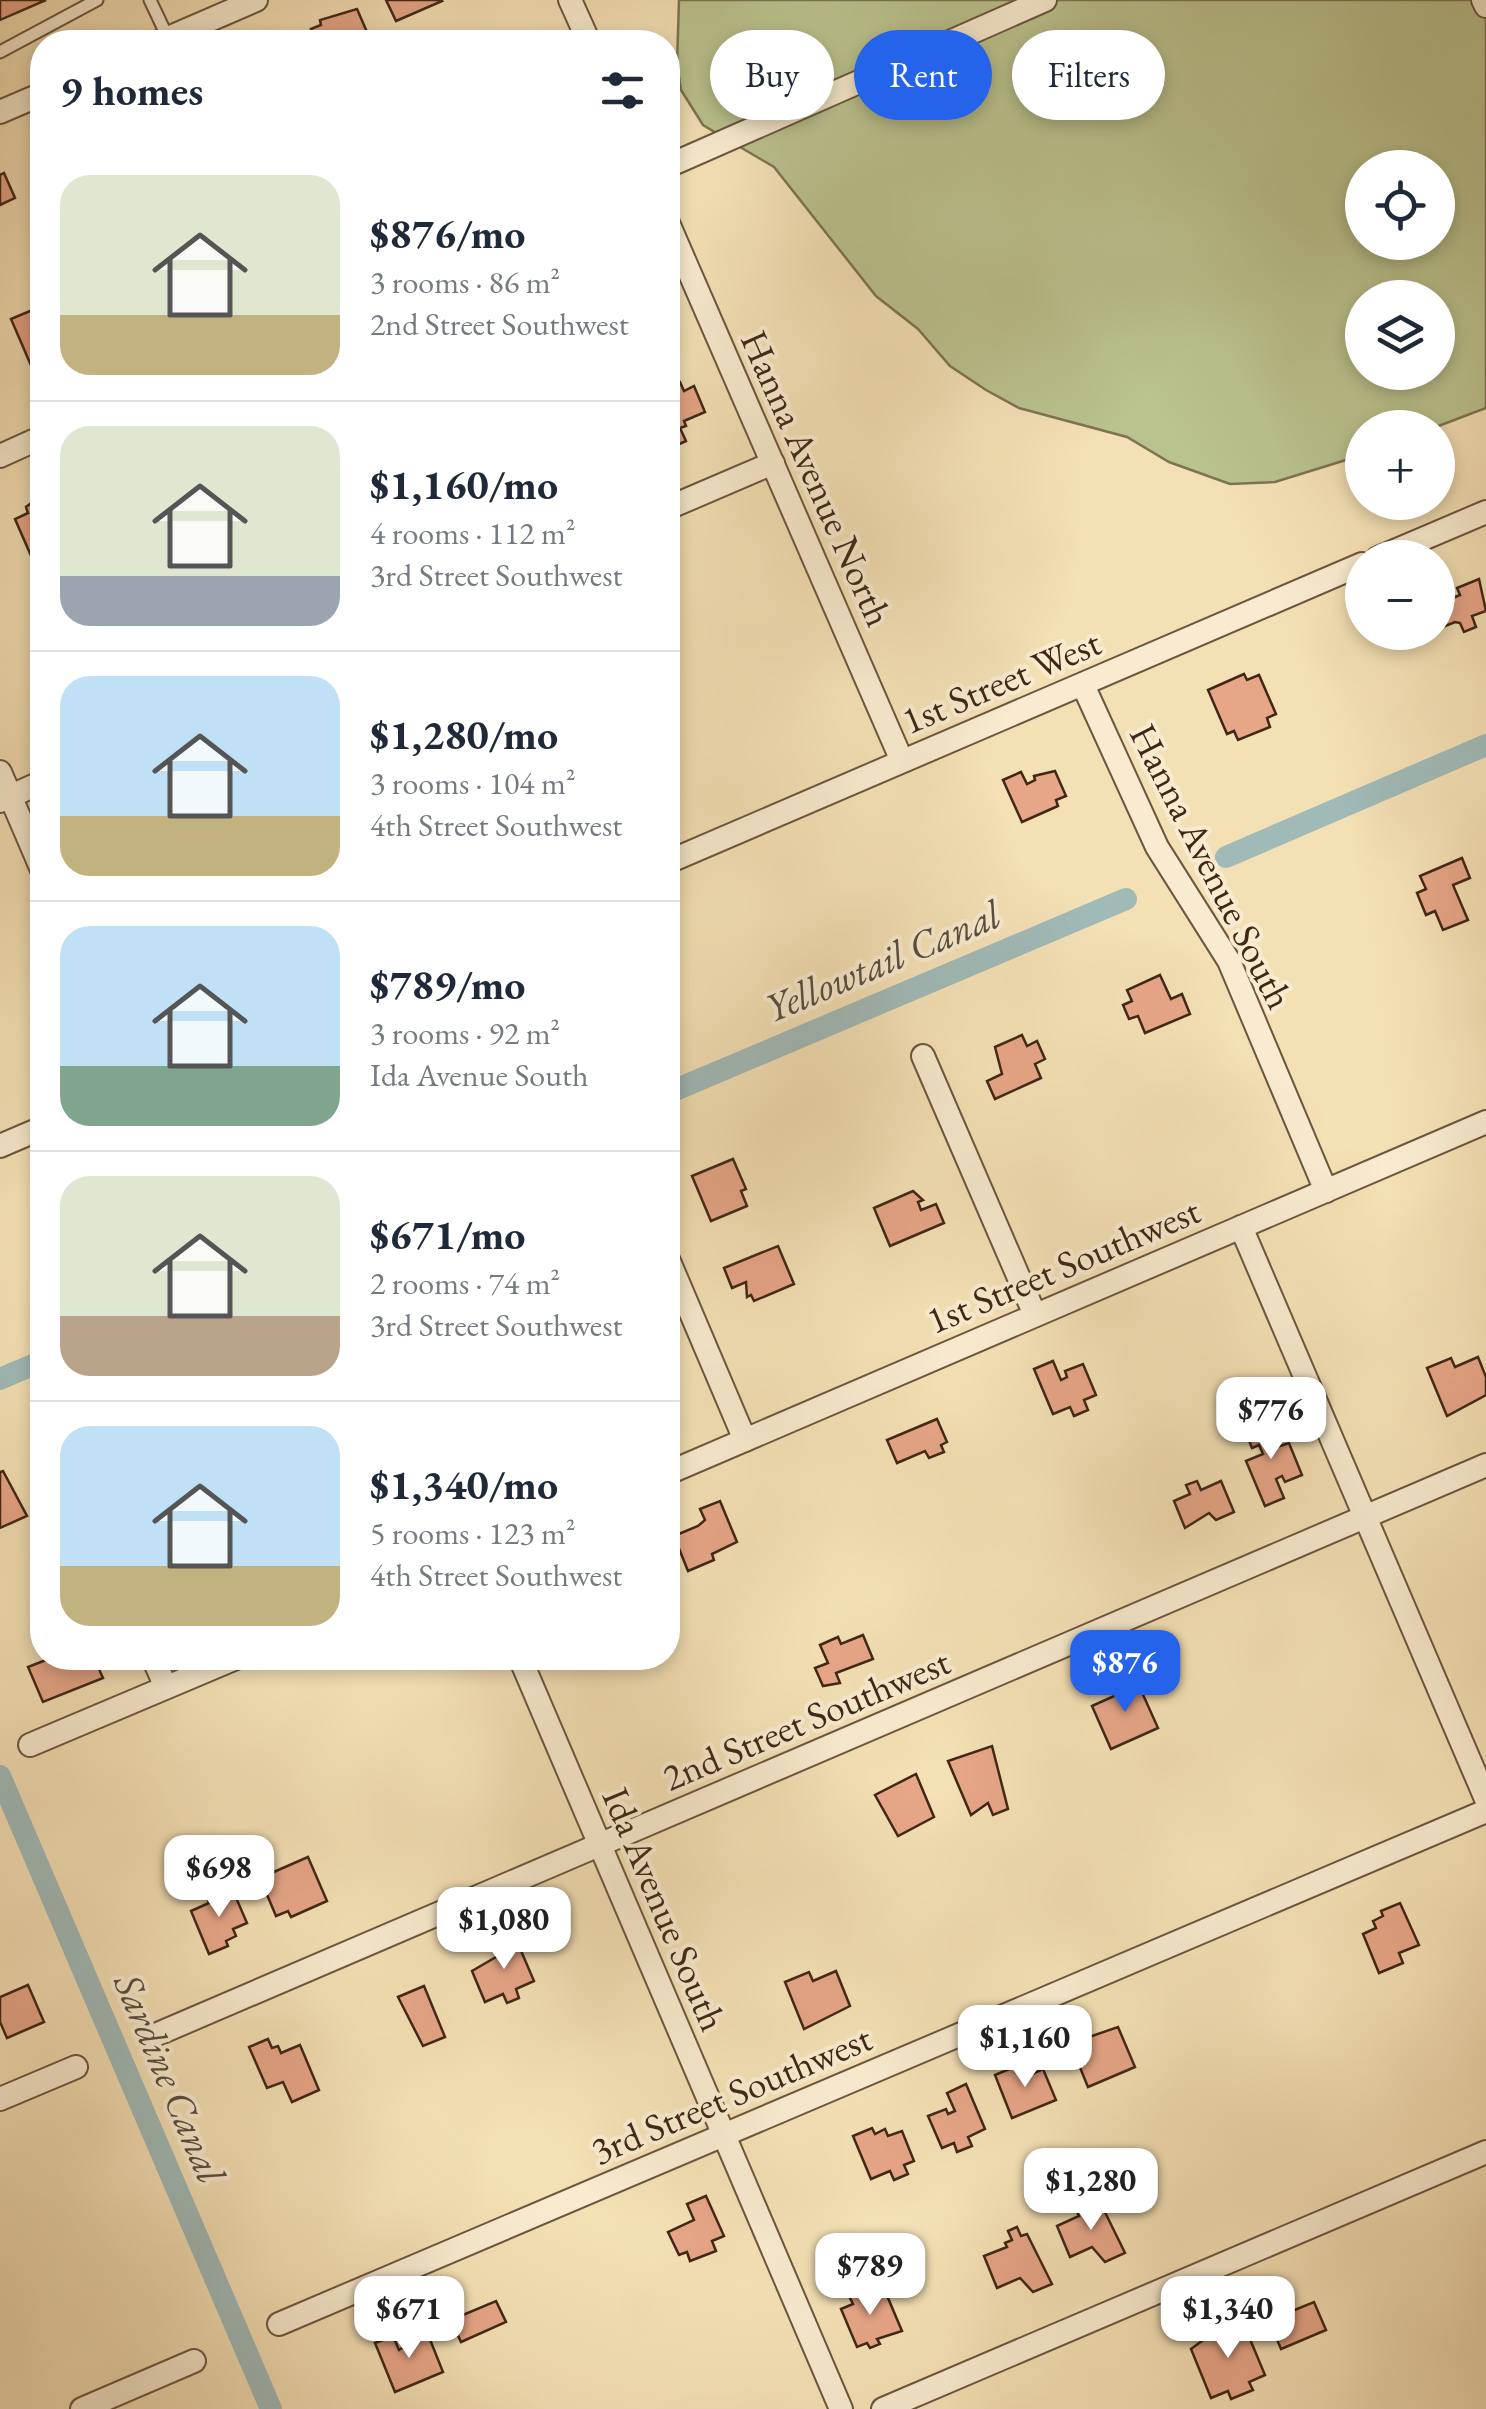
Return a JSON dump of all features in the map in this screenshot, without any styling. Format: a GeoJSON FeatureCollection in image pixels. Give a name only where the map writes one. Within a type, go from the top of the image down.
{"type":"FeatureCollection","features":[{"type":"Feature","properties":{"kind":"street"},"geometry":{"type":"LineString","coordinates":[[187,30],[256,0]]}},
{"type":"Feature","properties":{"kind":"street"},"geometry":{"type":"LineString","coordinates":[[570,0],[584,30]]}},
{"type":"Feature","properties":{"kind":"street"},"geometry":{"type":"LineString","coordinates":[[680,161],[1045,0]]}},
{"type":"Feature","properties":{"kind":"street"},"geometry":{"type":"LineString","coordinates":[[0,112],[30,99]]}},
{"type":"Feature","properties":{"kind":"street","name":"Hanna Avenue North"},"geometry":{"type":"LineString","coordinates":[[680,251],[902,762]]}},
{"type":"Feature","properties":{"kind":"street"},"geometry":{"type":"LineString","coordinates":[[0,456],[30,442]]}},
{"type":"Feature","properties":{"kind":"street"},"geometry":{"type":"LineString","coordinates":[[680,503],[773,463]]}},
{"type":"Feature","properties":{"kind":"street"},"geometry":{"type":"LineString","coordinates":[[1420,540],[1486,512]]}},
{"type":"Feature","properties":{"kind":"street","name":"1st Street West"},"geometry":{"type":"LineString","coordinates":[[680,857],[1345,571]]}},
{"type":"Feature","properties":{"kind":"street","name":"Hanna Avenue South"},"geometry":{"type":"LineString","coordinates":[[1083,685],[1158,847],[1229,961],[1326,1191]]}},
{"type":"Feature","properties":{"kind":"street"},"geometry":{"type":"LineString","coordinates":[[0,772],[5,798],[30,847]]}},
{"type":"Feature","properties":{"kind":"street"},"geometry":{"type":"LineString","coordinates":[[5,798],[30,787]]}},
{"type":"Feature","properties":{"kind":"street"},"geometry":{"type":"LineString","coordinates":[[923,1056],[1035,1315]]}},
{"type":"Feature","properties":{"kind":"street","name":"1st Street Southwest"},"geometry":{"type":"LineString","coordinates":[[680,1468],[1486,1122]]}},
{"type":"Feature","properties":{"kind":"street"},"geometry":{"type":"LineString","coordinates":[[0,1146],[30,1133]]}},
{"type":"Feature","properties":{"kind":"street"},"geometry":{"type":"LineString","coordinates":[[1242,1227],[1486,1799]]}},
{"type":"Feature","properties":{"kind":"street"},"geometry":{"type":"LineString","coordinates":[[680,1287],[746,1440]]}},
{"type":"Feature","properties":{"kind":"street","name":"2nd Street Southwest"},"geometry":{"type":"LineString","coordinates":[[153,2036],[1486,1465]]}},
{"type":"Feature","properties":{"kind":"street"},"geometry":{"type":"LineString","coordinates":[[158,1670],[166,1688]]}},
{"type":"Feature","properties":{"kind":"street"},"geometry":{"type":"LineString","coordinates":[[30,1744],[208,1670]]}},
{"type":"Feature","properties":{"kind":"street","name":"Ida Avenue South"},"geometry":{"type":"LineString","coordinates":[[525,1670],[842,2409]]}},
{"type":"Feature","properties":{"kind":"street","name":"3rd Street Southwest"},"geometry":{"type":"LineString","coordinates":[[279,2324],[1486,1811]]}},
{"type":"Feature","properties":{"kind":"street"},"geometry":{"type":"LineString","coordinates":[[0,2100],[76,2067]]}},
{"type":"Feature","properties":{"kind":"street"},"geometry":{"type":"LineString","coordinates":[[883,2409],[1486,2152]]}},
{"type":"Feature","properties":{"kind":"street"},"geometry":{"type":"LineString","coordinates":[[82,2409],[194,2361]]}},
{"type":"Feature","properties":{"kind":"lane"},"geometry":{"type":"LineString","coordinates":[[41,30],[97,0]]}},
{"type":"Feature","properties":{"kind":"lane"},"geometry":{"type":"LineString","coordinates":[[150,0],[160,30]]}},
{"type":"Feature","properties":{"kind":"lane"},"geometry":{"type":"LineString","coordinates":[[0,52],[30,36]]}},
{"type":"Feature","properties":{"kind":"green space"},"geometry":{"type":"Polygon","coordinates":[[[679,0],[1480,0],[1486,13],[1486,408],[1455,420],[1455,410],[1345,410],[1345,460],[1275,482],[1230,484],[1169,462],[1127,437],[1019,408],[950,366],[918,329],[876,296],[774,167],[703,125],[681,90],[679,0]]]}},
{"type":"Feature","properties":{"kind":"building"},"geometry":{"type":"Polygon","coordinates":[[[0,0],[46,0],[0,20],[0,0]]]}},
{"type":"Feature","properties":{"kind":"building"},"geometry":{"type":"Polygon","coordinates":[[[386,0],[441,0],[442,1],[396,21],[386,0]]]}},
{"type":"Feature","properties":{"kind":"building"},"geometry":{"type":"Polygon","coordinates":[[[357,9],[366,30],[311,30],[321,25],[320,20],[357,9]]]}},
{"type":"Feature","properties":{"kind":"building"},"geometry":{"type":"Polygon","coordinates":[[[4,173],[15,198],[0,205],[0,175],[4,173]]]}},
{"type":"Feature","properties":{"kind":"building"},"geometry":{"type":"Polygon","coordinates":[[[30,311],[30,363],[11,319],[30,311]]]}},
{"type":"Feature","properties":{"kind":"building"},"geometry":{"type":"Polygon","coordinates":[[[680,382],[684,391],[694,386],[705,412],[684,421],[686,426],[680,428],[680,382]]]}},
{"type":"Feature","properties":{"kind":"building"},"geometry":{"type":"Polygon","coordinates":[[[30,504],[30,553],[15,519],[28,513],[26,507],[30,504]]]}},
{"type":"Feature","properties":{"kind":"building"},"geometry":{"type":"Polygon","coordinates":[[[1479,579],[1486,611],[1472,616],[1476,627],[1464,632],[1460,623],[1455,622],[1455,597],[1460,595],[1457,588],[1479,579]]]}},
{"type":"Feature","properties":{"kind":"building"},"geometry":{"type":"Polygon","coordinates":[[[1244,674],[1247,680],[1259,675],[1276,714],[1267,718],[1270,727],[1238,740],[1234,731],[1227,734],[1208,690],[1244,674]]]}},
{"type":"Feature","properties":{"kind":"building"},"geometry":{"type":"Polygon","coordinates":[[[1055,771],[1066,796],[1056,800],[1058,806],[1022,822],[1003,780],[1021,772],[1027,784],[1035,780],[1034,776],[1055,771]]]}},
{"type":"Feature","properties":{"kind":"building"},"geometry":{"type":"Polygon","coordinates":[[[1462,858],[1470,878],[1453,885],[1468,920],[1443,930],[1435,911],[1426,915],[1417,893],[1426,889],[1420,876],[1462,858]]]}},
{"type":"Feature","properties":{"kind":"building"},"geometry":{"type":"Polygon","coordinates":[[[1160,975],[1171,999],[1182,994],[1190,1014],[1145,1033],[1138,1016],[1129,1019],[1123,1005],[1132,1001],[1127,990],[1160,975]]]}},
{"type":"Feature","properties":{"kind":"building"},"geometry":{"type":"Polygon","coordinates":[[[1022,1035],[1027,1046],[1037,1041],[1045,1059],[1035,1064],[1041,1078],[995,1099],[987,1081],[1002,1074],[995,1047],[1022,1035]]]}},
{"type":"Feature","properties":{"kind":"building"},"geometry":{"type":"Polygon","coordinates":[[[733,1159],[746,1189],[741,1191],[747,1206],[711,1221],[692,1176],[733,1159]]]}},
{"type":"Feature","properties":{"kind":"building"},"geometry":{"type":"Polygon","coordinates":[[[913,1191],[923,1200],[918,1202],[921,1210],[936,1204],[944,1223],[890,1246],[874,1208],[913,1191]]]}},
{"type":"Feature","properties":{"kind":"building"},"geometry":{"type":"Polygon","coordinates":[[[778,1246],[794,1284],[754,1301],[751,1295],[747,1297],[746,1282],[732,1288],[724,1268],[778,1246]]]}},
{"type":"Feature","properties":{"kind":"building"},"geometry":{"type":"Polygon","coordinates":[[[1478,1357],[1486,1377],[1486,1395],[1447,1416],[1427,1368],[1451,1358],[1455,1367],[1478,1357]]]}},
{"type":"Feature","properties":{"kind":"building"},"geometry":{"type":"Polygon","coordinates":[[[1053,1361],[1061,1380],[1067,1377],[1065,1371],[1083,1364],[1096,1395],[1084,1400],[1088,1410],[1074,1416],[1070,1407],[1053,1414],[1034,1369],[1053,1361]]]}},
{"type":"Feature","properties":{"kind":"building"},"geometry":{"type":"Polygon","coordinates":[[[937,1419],[947,1442],[941,1445],[944,1452],[929,1458],[925,1451],[897,1463],[887,1440],[937,1419]]]}},
{"type":"Feature","properties":{"kind":"building"},"geometry":{"type":"Polygon","coordinates":[[[1273,1419],[1280,1436],[1273,1439],[1277,1447],[1289,1443],[1302,1475],[1285,1482],[1282,1476],[1276,1479],[1284,1498],[1265,1506],[1246,1461],[1263,1454],[1259,1445],[1252,1448],[1245,1430],[1273,1419]]]}},
{"type":"Feature","properties":{"kind":"building"},"geometry":{"type":"Polygon","coordinates":[[[3,1471],[27,1516],[0,1528],[0,1472],[3,1471]]]}},
{"type":"Feature","properties":{"kind":"building"},"geometry":{"type":"Polygon","coordinates":[[[1197,1481],[1201,1490],[1221,1481],[1234,1512],[1216,1520],[1209,1513],[1185,1528],[1174,1501],[1190,1494],[1186,1485],[1197,1481]]]}},
{"type":"Feature","properties":{"kind":"building"},"geometry":{"type":"Polygon","coordinates":[[[720,1501],[737,1542],[712,1554],[714,1560],[688,1571],[680,1551],[680,1534],[705,1520],[700,1509],[720,1501]]]}},
{"type":"Feature","properties":{"kind":"building"},"geometry":{"type":"Polygon","coordinates":[[[863,1635],[873,1659],[836,1673],[840,1683],[823,1686],[815,1668],[828,1663],[820,1645],[838,1637],[841,1644],[863,1635]]]}},
{"type":"Feature","properties":{"kind":"building"},"geometry":{"type":"Polygon","coordinates":[[[28,1667],[99,1670],[103,1678],[43,1702],[28,1667]]]}},
{"type":"Feature","properties":{"kind":"building"},"geometry":{"type":"Polygon","coordinates":[[[1136,1679],[1158,1728],[1111,1749],[1092,1706],[1121,1693],[1118,1687],[1136,1679]]]}},
{"type":"Feature","properties":{"kind":"building"},"geometry":{"type":"Polygon","coordinates":[[[992,1746],[1008,1809],[993,1815],[988,1803],[971,1815],[948,1761],[992,1746]]]}},
{"type":"Feature","properties":{"kind":"building"},"geometry":{"type":"Polygon","coordinates":[[[916,1774],[934,1817],[898,1836],[875,1795],[916,1774]]]}},
{"type":"Feature","properties":{"kind":"building"},"geometry":{"type":"Polygon","coordinates":[[[308,1857],[327,1901],[291,1917],[288,1911],[276,1916],[260,1878],[308,1857]]]}},
{"type":"Feature","properties":{"kind":"building"},"geometry":{"type":"Polygon","coordinates":[[[220,1888],[224,1897],[234,1893],[247,1923],[233,1929],[236,1936],[226,1941],[228,1946],[209,1954],[191,1911],[209,1903],[206,1894],[220,1888]]]}},
{"type":"Feature","properties":{"kind":"building"},"geometry":{"type":"Polygon","coordinates":[[[1400,1903],[1419,1945],[1399,1953],[1403,1963],[1379,1973],[1363,1934],[1376,1928],[1373,1921],[1383,1916],[1381,1911],[1400,1903]]]}},
{"type":"Feature","properties":{"kind":"building"},"geometry":{"type":"Polygon","coordinates":[[[513,1932],[534,1981],[516,1989],[519,1998],[507,2003],[503,1994],[485,2002],[472,1971],[496,1957],[504,1958],[496,1939],[513,1932]]]}},
{"type":"Feature","properties":{"kind":"building"},"geometry":{"type":"Polygon","coordinates":[[[836,1971],[850,2006],[804,2029],[785,1982],[809,1972],[813,1981],[836,1971]]]}},
{"type":"Feature","properties":{"kind":"building"},"geometry":{"type":"Polygon","coordinates":[[[28,1985],[44,2022],[7,2038],[0,2022],[0,1997],[28,1985]]]}},
{"type":"Feature","properties":{"kind":"building"},"geometry":{"type":"Polygon","coordinates":[[[424,1986],[445,2037],[423,2046],[398,1997],[424,1986]]]}},
{"type":"Feature","properties":{"kind":"building"},"geometry":{"type":"Polygon","coordinates":[[[1118,2027],[1135,2067],[1088,2087],[1074,2053],[1084,2049],[1082,2043],[1089,2037],[1118,2027]]]}},
{"type":"Feature","properties":{"kind":"building"},"geometry":{"type":"Polygon","coordinates":[[[268,2039],[272,2048],[278,2046],[281,2053],[300,2045],[319,2090],[292,2102],[283,2082],[267,2088],[249,2047],[268,2039]]]}},
{"type":"Feature","properties":{"kind":"building"},"geometry":{"type":"Polygon","coordinates":[[[1014,2067],[1016,2072],[1027,2068],[1030,2075],[1043,2069],[1056,2100],[1012,2118],[995,2075],[1014,2067]]]}},
{"type":"Feature","properties":{"kind":"building"},"geometry":{"type":"Polygon","coordinates":[[[966,2084],[985,2129],[968,2137],[972,2146],[957,2152],[954,2143],[942,2148],[928,2116],[946,2109],[948,2114],[955,2111],[947,2093],[966,2084]]]}},
{"type":"Feature","properties":{"kind":"building"},"geometry":{"type":"Polygon","coordinates":[[[872,2128],[875,2134],[885,2129],[888,2136],[902,2131],[914,2161],[904,2165],[908,2174],[894,2180],[890,2171],[871,2179],[853,2136],[872,2128]]]}},
{"type":"Feature","properties":{"kind":"building"},"geometry":{"type":"Polygon","coordinates":[[[706,2196],[724,2236],[712,2241],[716,2251],[690,2261],[687,2252],[679,2255],[668,2232],[694,2220],[687,2204],[706,2196]]]}},
{"type":"Feature","properties":{"kind":"building"},"geometry":{"type":"Polygon","coordinates":[[[1089,2196],[1093,2205],[1100,2202],[1125,2253],[1105,2262],[1092,2247],[1070,2257],[1057,2226],[1079,2216],[1077,2212],[1084,2209],[1080,2200],[1089,2196]]]}},
{"type":"Feature","properties":{"kind":"building"},"geometry":{"type":"Polygon","coordinates":[[[1017,2227],[1021,2236],[1027,2234],[1052,2284],[1033,2292],[1020,2278],[997,2288],[984,2256],[1007,2247],[1005,2243],[1012,2240],[1008,2231],[1017,2227]]]}},
{"type":"Feature","properties":{"kind":"building"},"geometry":{"type":"Polygon","coordinates":[[[861,2288],[866,2299],[885,2291],[902,2331],[877,2339],[880,2344],[870,2348],[867,2343],[857,2347],[841,2309],[853,2304],[848,2294],[861,2288]]]}},
{"type":"Feature","properties":{"kind":"building"},"geometry":{"type":"Polygon","coordinates":[[[1279,2294],[1285,2308],[1290,2306],[1292,2311],[1314,2302],[1326,2330],[1281,2349],[1261,2301],[1279,2294]]]}},
{"type":"Feature","properties":{"kind":"building"},"geometry":{"type":"Polygon","coordinates":[[[496,2301],[506,2322],[461,2342],[451,2320],[496,2301]]]}},
{"type":"Feature","properties":{"kind":"building"},"geometry":{"type":"Polygon","coordinates":[[[1242,2320],[1265,2375],[1249,2382],[1253,2390],[1231,2399],[1228,2391],[1211,2398],[1191,2349],[1214,2332],[1242,2320]]]}},
{"type":"Feature","properties":{"kind":"building"},"geometry":{"type":"Polygon","coordinates":[[[427,2332],[443,2372],[395,2392],[375,2343],[393,2336],[399,2350],[427,2332]]]}},
{"type":"Feature","properties":{"kind":"waterway","name":"Yellowtail Canal"},"geometry":{"type":"LineString","coordinates":[[1226,857],[1486,745]]}},
{"type":"Feature","properties":{"kind":"waterway","name":"Yellowtail Canal"},"geometry":{"type":"LineString","coordinates":[[680,1088],[1126,899]]}},
{"type":"Feature","properties":{"kind":"waterway","name":"Yellowtail Canal"},"geometry":{"type":"LineString","coordinates":[[0,1379],[30,1366]]}},
{"type":"Feature","properties":{"kind":"waterway","name":"Sardine Canal"},"geometry":{"type":"LineString","coordinates":[[0,1776],[271,2409]]}}]}
